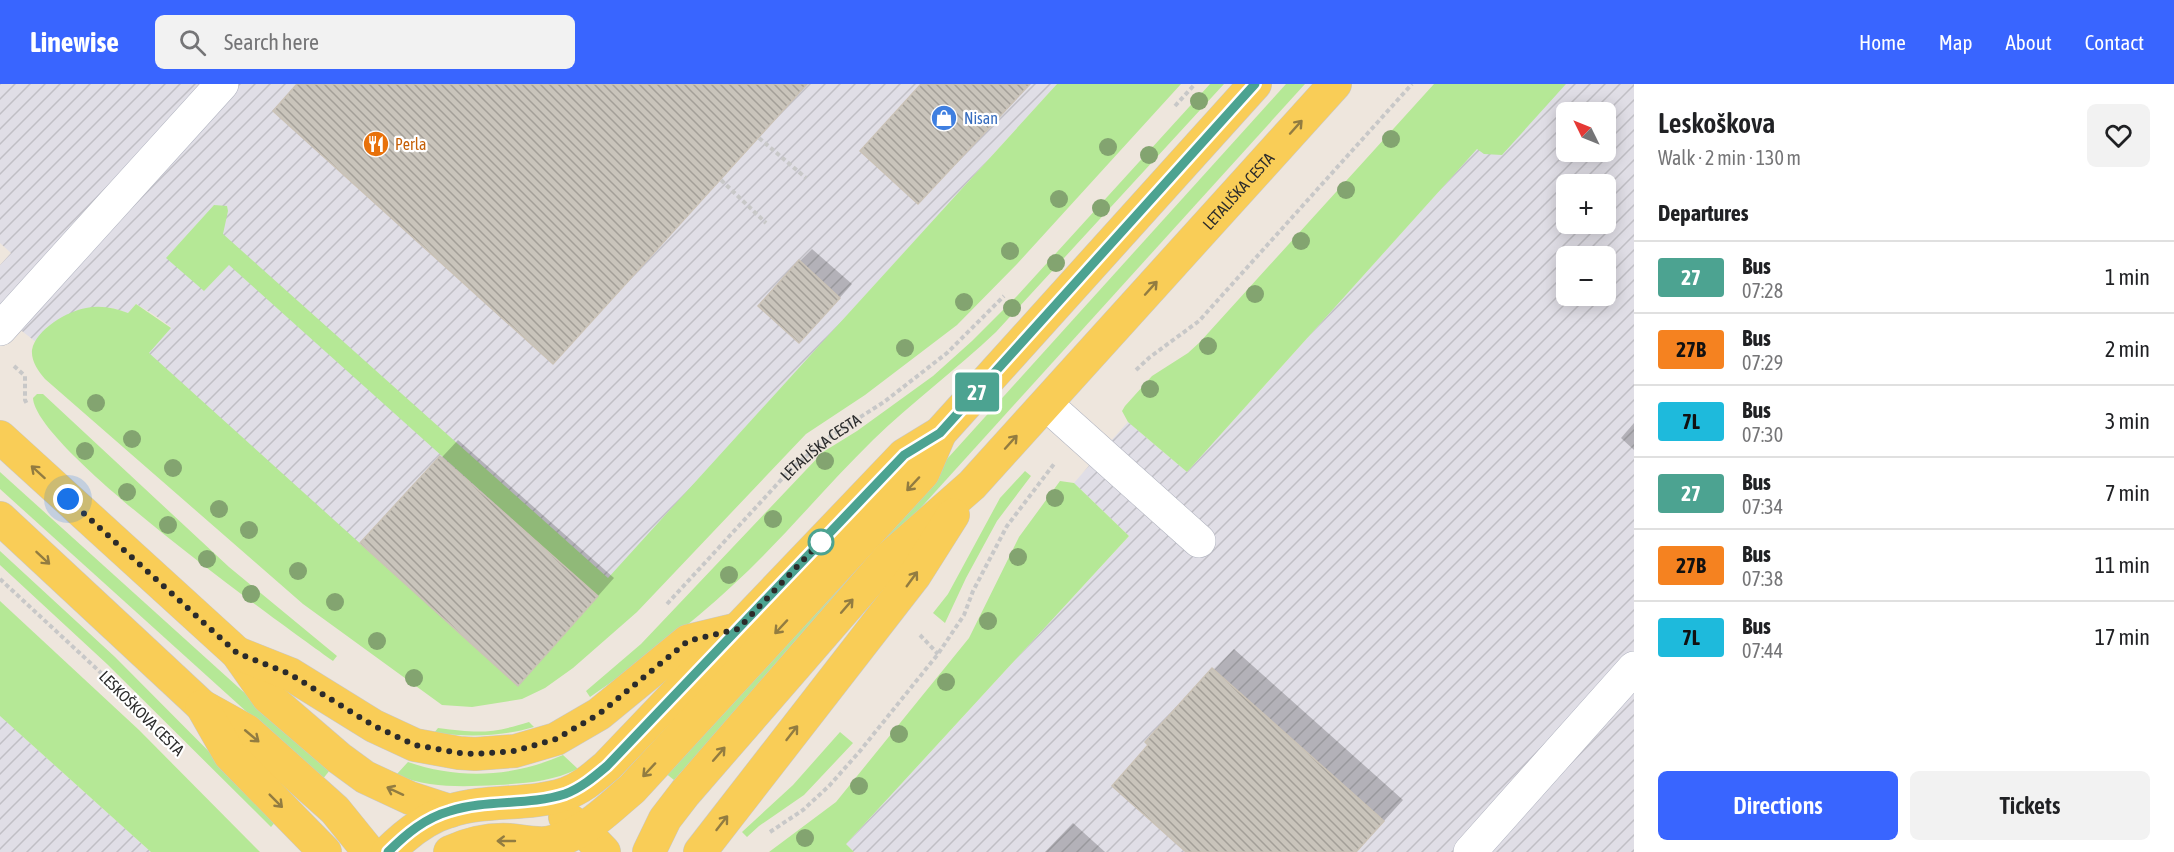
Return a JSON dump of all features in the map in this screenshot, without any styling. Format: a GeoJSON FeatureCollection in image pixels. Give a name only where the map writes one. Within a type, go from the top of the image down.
{"type":"FeatureCollection","features":[{"type":"Feature","properties":{"kind":"main road"},"geometry":{"type":"LineString","coordinates":[[388,852],[416,828],[450,811],[504,802],[535,801],[565,794],[590,781],[607,766],[904,455],[940,433],[1255,84]]}},
{"type":"Feature","properties":{"kind":"main road","name":"LETALIŠKA CESTA"},"geometry":{"type":"LineString","coordinates":[[649,852],[665,819],[685,793],[888,558],[972,485],[1335,84]]}},
{"type":"Feature","properties":{"kind":"main road"},"geometry":{"type":"LineString","coordinates":[[593,841],[632,789],[923,473],[940,433]]}},
{"type":"Feature","properties":{"kind":"main road"},"geometry":{"type":"LineString","coordinates":[[0,437],[237,653],[268,697],[364,777],[410,798],[450,811]]}},
{"type":"Feature","properties":{"kind":"main road","name":"LETALIŠKA CESTA"},"geometry":{"type":"LineString","coordinates":[[700,852],[915,575],[972,485]]}},
{"type":"Feature","properties":{"kind":"main road"},"geometry":{"type":"LineString","coordinates":[[0,518],[202,706],[247,731],[335,810],[369,852]]}},
{"type":"Feature","properties":{"kind":"main road"},"geometry":{"type":"LineString","coordinates":[[237,653],[290,674],[374,726],[415,745],[475,754],[515,751],[556,739],[599,714],[688,641],[738,629]]}},
{"type":"Feature","properties":{"kind":"main road"},"geometry":{"type":"LineString","coordinates":[[202,706],[230,755],[326,852]]}},
{"type":"Feature","properties":{"kind":"main road"},"geometry":{"type":"LineString","coordinates":[[535,801],[558,812],[593,841]]}},
{"type":"Feature","properties":{"kind":"main road"},"geometry":{"type":"LineString","coordinates":[[450,852],[468,845],[506,840],[546,843],[558,840],[593,841]]}},
{"type":"Feature","properties":{"kind":"street"},"geometry":{"type":"LineString","coordinates":[[0,329],[222,84]]}},
{"type":"Feature","properties":{"kind":"street"},"geometry":{"type":"LineString","coordinates":[[1046,404],[1199,541]]}},
{"type":"Feature","properties":{"kind":"street"},"geometry":{"type":"LineString","coordinates":[[1470,852],[1634,669]]}},
{"type":"Feature","properties":{"kind":"path"},"geometry":{"type":"LineString","coordinates":[[1172,110],[1195,84]]}},
{"type":"Feature","properties":{"kind":"path"},"geometry":{"type":"LineString","coordinates":[[1131,376],[1150,357],[1199,321],[1412,84]]}},
{"type":"Feature","properties":{"kind":"path"},"geometry":{"type":"LineString","coordinates":[[759,138],[806,178]]}},
{"type":"Feature","properties":{"kind":"path"},"geometry":{"type":"LineString","coordinates":[[721,180],[766,222]]}},
{"type":"Feature","properties":{"kind":"path","name":"LETALIŠKA CESTA"},"geometry":{"type":"LineString","coordinates":[[661,610],[792,468],[832,435],[884,402],[947,353],[1010,290]]}},
{"type":"Feature","properties":{"kind":"path"},"geometry":{"type":"LineString","coordinates":[[767,834],[803,810],[829,786],[938,654],[964,615],[973,591],[1007,526],[1052,466]]}},
{"type":"Feature","properties":{"kind":"path","name":"LESKOŠKOVA CESTA"},"geometry":{"type":"LineString","coordinates":[[0,579],[99,671],[180,752]]}},
{"type":"Feature","properties":{"kind":"path"},"geometry":{"type":"LineString","coordinates":[[917,633],[938,654]]}},
{"type":"Feature","properties":{"kind":"shaded area"},"geometry":{"type":"Polygon","coordinates":[[[0,84],[1057,84],[824,341],[518,686],[138,363],[171,327],[153,314],[136,304],[128,313],[112,308],[47,327],[36,342],[0,314],[0,265],[11,253],[0,243],[0,84]]]}},
{"type":"Feature","properties":{"kind":"shaded area"},"geometry":{"type":"Polygon","coordinates":[[[1535,84],[1634,84],[1634,852],[854,852],[846,844],[1129,536],[1074,483],[1128,422],[1187,472],[1535,84]]]}},
{"type":"Feature","properties":{"kind":"shaded area"},"geometry":{"type":"Polygon","coordinates":[[[0,716],[151,852],[0,852],[0,716]]]}},
{"type":"Feature","properties":{"kind":"green space"},"geometry":{"type":"Polygon","coordinates":[[[1057,84],[1181,84],[1017,264],[957,325],[865,395],[806,434],[637,612],[573,668],[545,688],[522,699],[472,707],[442,705],[303,604],[45,379],[34,362],[32,350],[35,342],[46,328],[62,317],[92,307],[128,313],[136,304],[171,328],[149,353],[518,686],[598,596],[229,265],[204,291],[166,258],[214,205],[227,206],[223,234],[608,578],[1057,84]]]}},
{"type":"Feature","properties":{"kind":"green space"},"geometry":{"type":"Polygon","coordinates":[[[1210,84],[1224,84],[996,332],[873,440],[769,550],[716,600],[664,644],[590,697],[586,691],[641,644],[823,452],[857,431],[933,376],[972,341],[1017,296],[1210,84]]]}},
{"type":"Feature","properties":{"kind":"green space"},"geometry":{"type":"Polygon","coordinates":[[[1286,84],[1305,84],[674,780],[664,772],[1286,84]]]}},
{"type":"Feature","properties":{"kind":"green space"},"geometry":{"type":"Polygon","coordinates":[[[1434,84],[1566,84],[1502,155],[1484,154],[1477,149],[1187,472],[1128,422],[1122,411],[1125,406],[1152,376],[1188,353],[1200,342],[1434,84]]]}},
{"type":"Feature","properties":{"kind":"green space"},"geometry":{"type":"Polygon","coordinates":[[[37,394],[43,394],[229,567],[337,656],[333,661],[216,575],[116,494],[74,456],[45,423],[33,398],[37,394]]]}},
{"type":"Feature","properties":{"kind":"green space"},"geometry":{"type":"Polygon","coordinates":[[[1025,471],[1031,476],[997,521],[945,623],[933,613],[948,594],[1000,498],[1025,471]]]}},
{"type":"Feature","properties":{"kind":"green space"},"geometry":{"type":"Polygon","coordinates":[[[0,472],[330,770],[322,780],[0,489],[0,472]]]}},
{"type":"Feature","properties":{"kind":"green space"},"geometry":{"type":"Polygon","coordinates":[[[1060,481],[1074,483],[1129,536],[846,844],[854,852],[769,852],[836,802],[969,638],[1019,537],[1060,481]]]}},
{"type":"Feature","properties":{"kind":"green space"},"geometry":{"type":"Polygon","coordinates":[[[0,551],[115,657],[277,820],[271,827],[107,664],[0,565],[0,551]]]}},
{"type":"Feature","properties":{"kind":"green space"},"geometry":{"type":"Polygon","coordinates":[[[0,601],[139,730],[260,852],[151,852],[0,716],[0,601]]]}},
{"type":"Feature","properties":{"kind":"green space"},"geometry":{"type":"Polygon","coordinates":[[[529,722],[534,727],[497,734],[434,733],[438,728],[484,731],[504,729],[529,722]]]}},
{"type":"Feature","properties":{"kind":"green space"},"geometry":{"type":"Polygon","coordinates":[[[840,732],[853,743],[804,795],[747,837],[742,832],[793,785],[840,732]]]}},
{"type":"Feature","properties":{"kind":"green space"},"geometry":{"type":"Polygon","coordinates":[[[563,755],[578,769],[558,777],[528,782],[484,786],[446,786],[396,775],[408,762],[447,772],[486,774],[525,768],[563,755]]]}},
{"type":"Feature","properties":{"kind":"building"},"geometry":{"type":"Polygon","coordinates":[[[297,84],[807,84],[553,364],[273,111],[297,84]]]}},
{"type":"Feature","properties":{"kind":"building","name":"Nisan"},"geometry":{"type":"Polygon","coordinates":[[[921,84],[1030,84],[918,204],[860,151],[921,84]]]}},
{"type":"Feature","properties":{"kind":"building"},"geometry":{"type":"Polygon","coordinates":[[[799,260],[840,298],[799,343],[758,306],[799,260]]]}},
{"type":"Feature","properties":{"kind":"building"},"geometry":{"type":"Polygon","coordinates":[[[440,456],[598,596],[518,686],[360,543],[440,456]]]}},
{"type":"Feature","properties":{"kind":"building"},"geometry":{"type":"Polygon","coordinates":[[[1212,668],[1384,821],[1356,852],[1186,852],[1112,786],[1148,745],[1145,742],[1212,668]]]}},
{"type":"Feature","properties":{"kind":"bus line","name":"27"},"geometry":{"type":"LineString","coordinates":[[388,852],[416,828],[450,811],[504,802],[535,801],[565,794],[590,781],[607,766],[904,455],[940,433],[1255,84]]}},
{"type":"Feature","properties":{"kind":"place","name":"Nisan"},"geometry":{"type":"Point","coordinates":[944,118]}},
{"type":"Feature","properties":{"kind":"place","name":"Perla"},"geometry":{"type":"Point","coordinates":[376,144]}},
{"type":"Feature","properties":{"kind":"route"},"geometry":{"type":"LineString","coordinates":[[68,499],[237,653],[290,674],[374,726],[415,745],[475,754],[534,747],[570,732],[617,701],[688,641],[738,629],[828,534],[821,542]]}}]}
